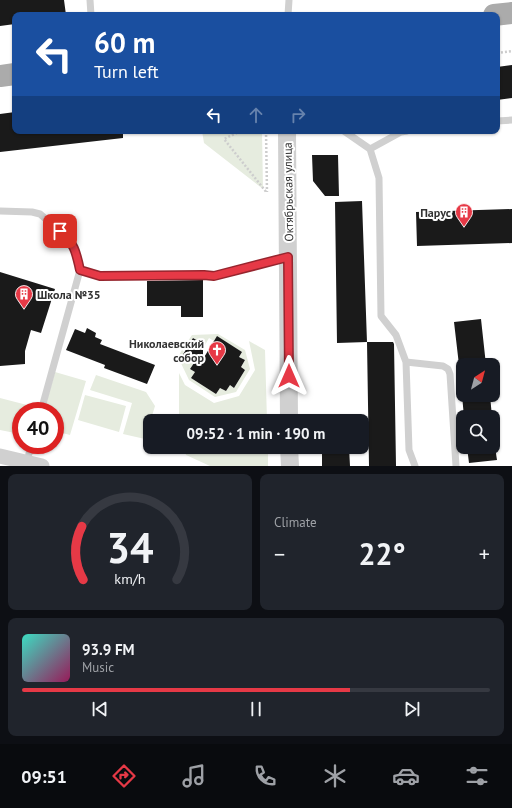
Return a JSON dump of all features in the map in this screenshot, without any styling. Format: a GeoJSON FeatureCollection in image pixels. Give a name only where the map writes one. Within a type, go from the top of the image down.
{"type":"FeatureCollection","features":[{"type":"Feature","properties":{"kind":"main road"},"geometry":{"type":"LineString","coordinates":[[0,76],[12,74]]}},
{"type":"Feature","properties":{"kind":"street","name":"Октябрьская улица"},"geometry":{"type":"LineString","coordinates":[[287,134],[289,414]]}},
{"type":"Feature","properties":{"kind":"street"},"geometry":{"type":"LineString","coordinates":[[290,454],[290,466]]}},
{"type":"Feature","properties":{"kind":"street"},"geometry":{"type":"LineString","coordinates":[[0,456],[42,466]]}},
{"type":"Feature","properties":{"kind":"lane"},"geometry":{"type":"LineString","coordinates":[[90,0],[91,12]]}},
{"type":"Feature","properties":{"kind":"lane"},"geometry":{"type":"LineString","coordinates":[[288,12],[289,0]]}},
{"type":"Feature","properties":{"kind":"lane"},"geometry":{"type":"LineString","coordinates":[[500,121],[512,120]]}},
{"type":"Feature","properties":{"kind":"lane"},"geometry":{"type":"LineString","coordinates":[[348,134],[370,149],[379,178],[381,316],[396,335],[406,362],[409,450],[415,466]]}},
{"type":"Feature","properties":{"kind":"lane"},"geometry":{"type":"LineString","coordinates":[[370,149],[397,134]]}},
{"type":"Feature","properties":{"kind":"lane"},"geometry":{"type":"LineString","coordinates":[[0,211],[32,212],[40,214],[69,239],[76,252],[80,270],[43,402]]}},
{"type":"Feature","properties":{"kind":"lane"},"geometry":{"type":"LineString","coordinates":[[80,270],[100,276],[214,276],[288,257]]}},
{"type":"Feature","properties":{"kind":"lane"},"geometry":{"type":"LineString","coordinates":[[406,362],[444,366],[448,369],[450,374],[456,466]]}},
{"type":"Feature","properties":{"kind":"lane"},"geometry":{"type":"LineString","coordinates":[[27,462],[29,454]]}},
{"type":"Feature","properties":{"kind":"path"},"geometry":{"type":"LineString","coordinates":[[500,52],[512,51]]}},
{"type":"Feature","properties":{"kind":"path"},"geometry":{"type":"LineString","coordinates":[[235,134],[224,139],[267,193],[266,134]]}},
{"type":"Feature","properties":{"kind":"shaded area"},"geometry":{"type":"Polygon","coordinates":[[[202,134],[262,134],[263,189],[204,143],[202,134]]]}},
{"type":"Feature","properties":{"kind":"shaded area"},"geometry":{"type":"Polygon","coordinates":[[[218,334],[245,350],[250,369],[236,392],[215,397],[189,380],[178,357],[182,350],[184,352],[182,356],[194,363],[190,369],[195,372],[191,378],[216,394],[220,388],[226,391],[230,385],[234,388],[245,370],[241,367],[245,360],[239,357],[242,352],[217,337],[214,341],[209,338],[205,345],[193,338],[190,342],[188,341],[192,335],[218,334]]]}},
{"type":"Feature","properties":{"kind":"shaded area"},"geometry":{"type":"Polygon","coordinates":[[[249,341],[265,350],[267,414],[179,414],[179,373],[185,385],[214,403],[239,396],[255,370],[249,341]]]}},
{"type":"Feature","properties":{"kind":"shaded area"},"geometry":{"type":"Polygon","coordinates":[[[55,372],[86,381],[70,435],[64,433],[64,402],[47,402],[55,372]]]}},
{"type":"Feature","properties":{"kind":"shaded area"},"geometry":{"type":"Polygon","coordinates":[[[96,375],[146,392],[155,406],[153,414],[143,414],[143,439],[123,434],[132,403],[90,390],[96,375]]]}},
{"type":"Feature","properties":{"kind":"shaded area"},"geometry":{"type":"Polygon","coordinates":[[[85,395],[126,406],[119,432],[78,420],[85,395]]]}},
{"type":"Feature","properties":{"kind":"shaded area"},"geometry":{"type":"Polygon","coordinates":[[[0,398],[15,402],[12,402],[12,432],[0,430],[0,398]]]}},
{"type":"Feature","properties":{"kind":"shaded area"},"geometry":{"type":"Polygon","coordinates":[[[268,454],[268,466],[210,466],[186,455],[268,454]]]}},
{"type":"Feature","properties":{"kind":"building"},"geometry":{"type":"Polygon","coordinates":[[[0,0],[64,0],[66,12],[12,12],[12,24],[0,26],[0,0]]]}},
{"type":"Feature","properties":{"kind":"building"},"geometry":{"type":"Polygon","coordinates":[[[512,65],[512,98],[500,100],[500,67],[512,65]]]}},
{"type":"Feature","properties":{"kind":"building"},"geometry":{"type":"Polygon","coordinates":[[[12,112],[12,134],[123,134],[123,138],[0,152],[0,114],[12,112]]]}},
{"type":"Feature","properties":{"kind":"building"},"geometry":{"type":"Polygon","coordinates":[[[312,155],[338,155],[339,196],[325,196],[313,181],[312,155]]]}},
{"type":"Feature","properties":{"kind":"building"},"geometry":{"type":"Polygon","coordinates":[[[362,201],[367,342],[337,343],[335,202],[362,201]]]}},
{"type":"Feature","properties":{"kind":"building","name":"Парус"},"geometry":{"type":"Polygon","coordinates":[[[512,209],[512,243],[417,246],[416,212],[512,209]]]}},
{"type":"Feature","properties":{"kind":"building","name":"Школа №35"},"geometry":{"type":"Polygon","coordinates":[[[0,272],[55,289],[41,333],[31,330],[25,351],[25,364],[0,366],[0,272]]]}},
{"type":"Feature","properties":{"kind":"building"},"geometry":{"type":"Polygon","coordinates":[[[203,280],[203,317],[181,317],[181,306],[147,306],[147,281],[203,280]]]}},
{"type":"Feature","properties":{"kind":"building"},"geometry":{"type":"Polygon","coordinates":[[[481,319],[485,358],[458,358],[454,322],[481,319]]]}},
{"type":"Feature","properties":{"kind":"building"},"geometry":{"type":"Polygon","coordinates":[[[87,328],[96,333],[95,337],[102,340],[100,344],[155,365],[147,384],[104,368],[105,365],[66,350],[75,329],[85,333],[87,328]]]}},
{"type":"Feature","properties":{"kind":"building","name":"Николаевский собор"},"geometry":{"type":"Polygon","coordinates":[[[217,336],[242,352],[239,357],[245,360],[241,367],[245,370],[234,388],[230,385],[226,391],[220,388],[216,394],[191,378],[195,372],[190,369],[194,363],[182,356],[193,338],[203,344],[203,359],[217,336]]]}},
{"type":"Feature","properties":{"kind":"building"},"geometry":{"type":"Polygon","coordinates":[[[367,342],[393,342],[396,466],[369,466],[367,342]]]}},
{"type":"Feature","properties":{"kind":"building"},"geometry":{"type":"Polygon","coordinates":[[[463,402],[491,402],[491,410],[463,410],[463,402]]]}},
{"type":"Feature","properties":{"kind":"building"},"geometry":{"type":"Polygon","coordinates":[[[322,454],[349,454],[350,466],[322,466],[322,454]]]}},
{"type":"Feature","properties":{"kind":"building"},"geometry":{"type":"Polygon","coordinates":[[[468,454],[496,454],[497,460],[469,463],[468,454]]]}},
{"type":"Feature","properties":{"kind":"place","name":"Парус"},"geometry":{"type":"Point","coordinates":[464,227]}},
{"type":"Feature","properties":{"kind":"place","name":"Школа №35"},"geometry":{"type":"Point","coordinates":[24,309]}},
{"type":"Feature","properties":{"kind":"place","name":"Николаевский собор"},"geometry":{"type":"Point","coordinates":[217,365]}},
{"type":"Feature","properties":{"kind":"route"},"geometry":{"type":"LineString","coordinates":[[60,231],[69,239],[76,252],[80,270],[100,276],[214,276],[288,257],[289,376]]}}]}
